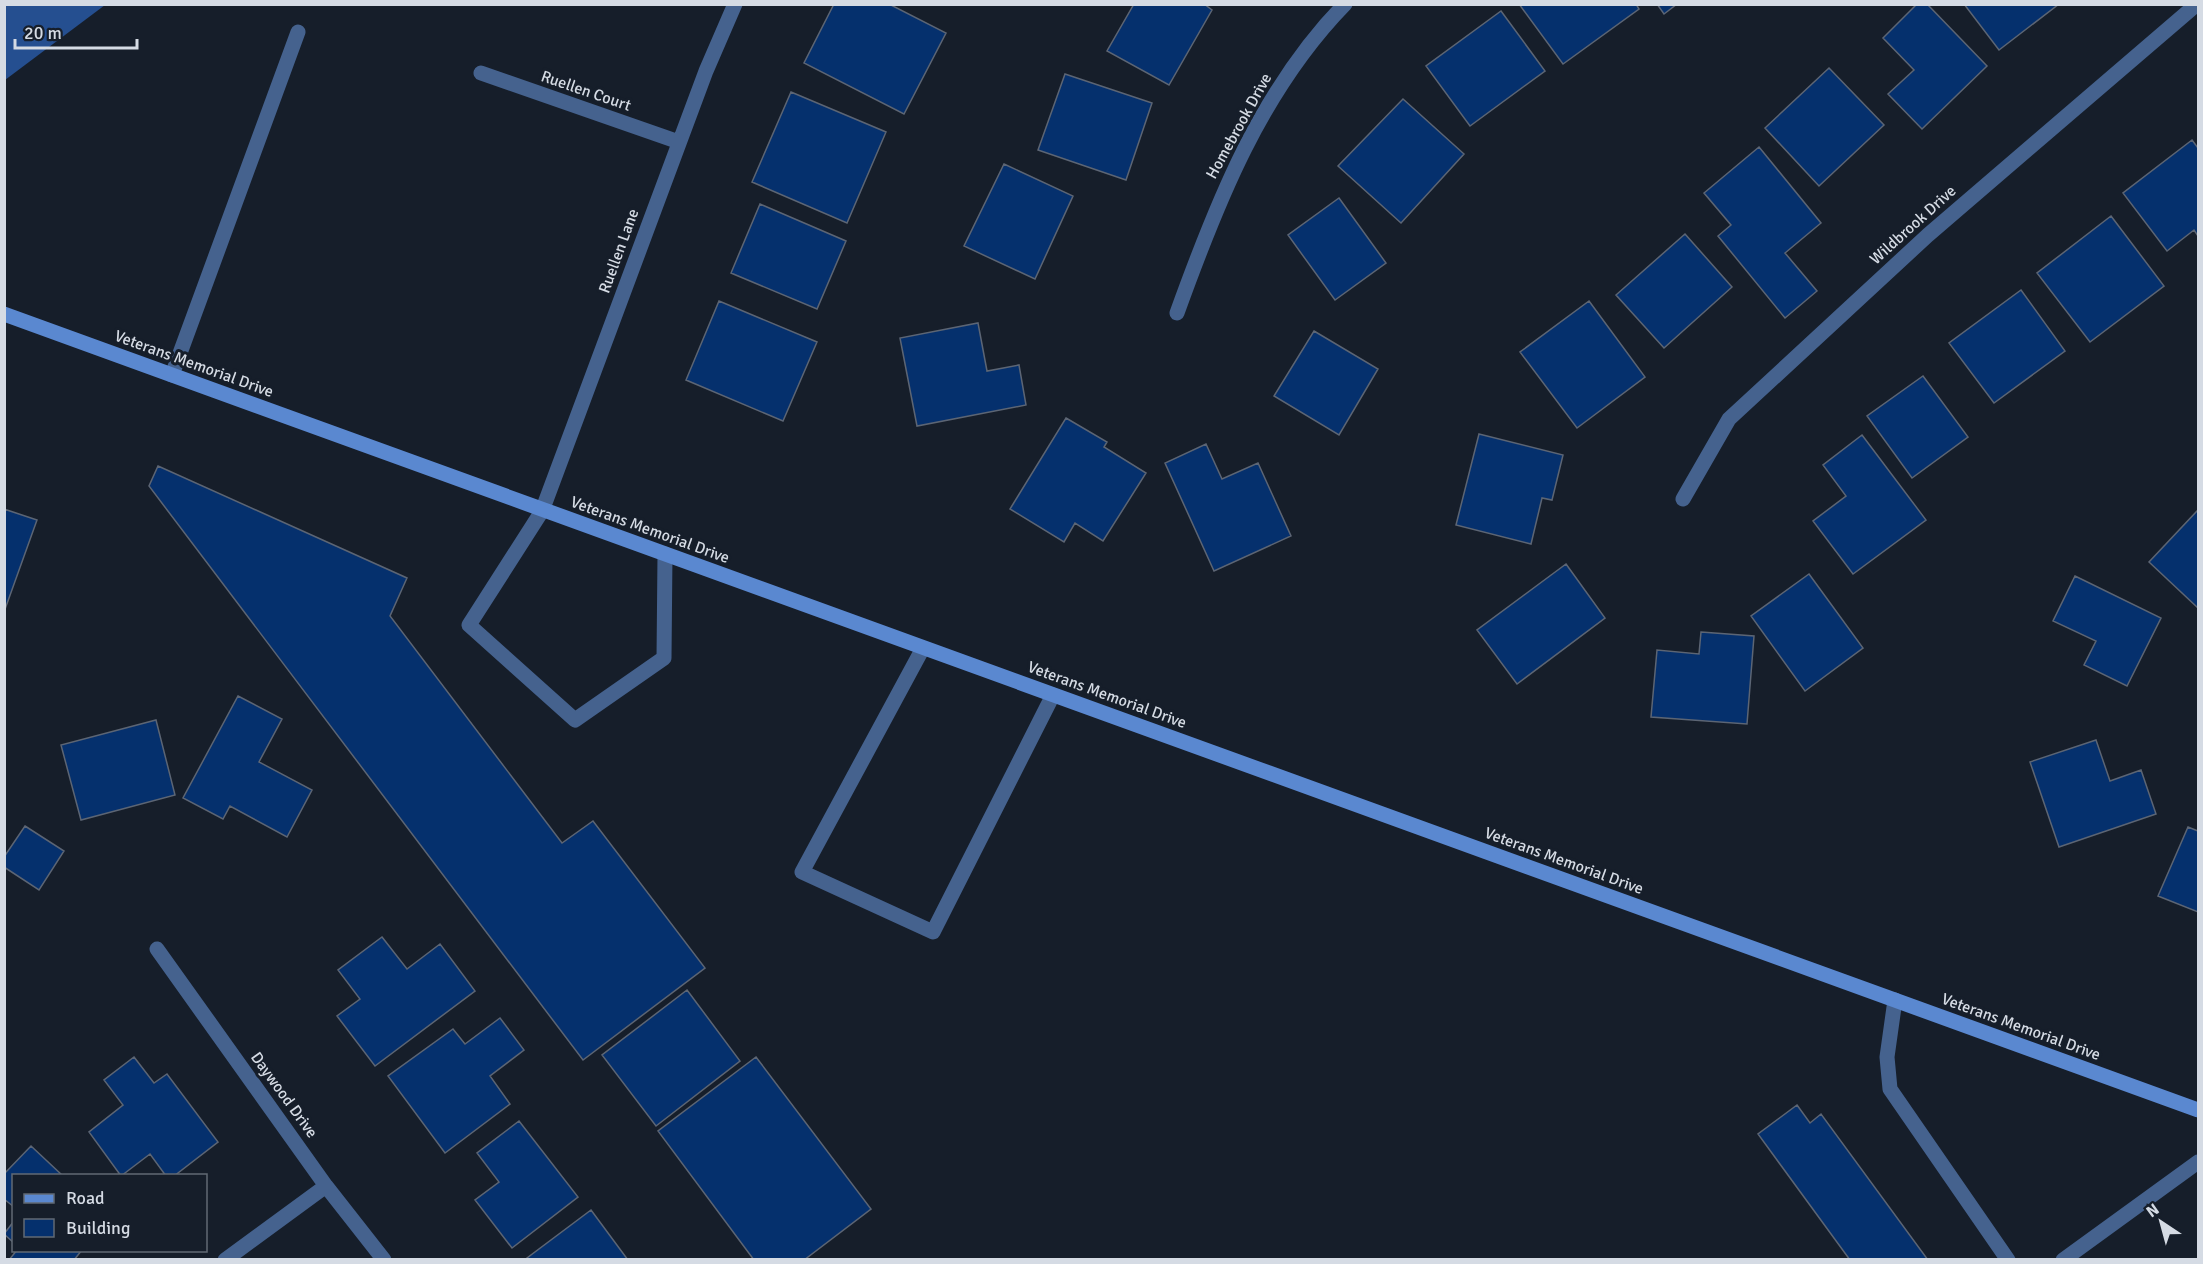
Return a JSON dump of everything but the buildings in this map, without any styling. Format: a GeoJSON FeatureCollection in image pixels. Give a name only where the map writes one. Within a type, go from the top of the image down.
{"type":"FeatureCollection","features":[{"type":"Feature","properties":{"kind":"main road","name":"Veterans Memorial Drive"},"geometry":{"type":"LineString","coordinates":[[4,314],[2199,1110]]}},
{"type":"Feature","properties":{"kind":"street","name":"Ruellen Lane"},"geometry":{"type":"LineString","coordinates":[[664,554],[664,658],[575,720],[468,625],[542,511],[706,71],[735,4]]}},
{"type":"Feature","properties":{"kind":"street","name":"Homebrook Drive"},"geometry":{"type":"LineString","coordinates":[[1177,312],[1236,163],[1281,84],[1345,4]]}},
{"type":"Feature","properties":{"kind":"street","name":"Wildbrook Drive"},"geometry":{"type":"LineString","coordinates":[[1683,499],[1729,419],[1928,235],[2197,4]]}},
{"type":"Feature","properties":{"kind":"street"},"geometry":{"type":"LineString","coordinates":[[172,375],[298,32]]}},
{"type":"Feature","properties":{"kind":"street","name":"Ruellen Court"},"geometry":{"type":"LineString","coordinates":[[481,73],[679,142]]}},
{"type":"Feature","properties":{"kind":"street"},"geometry":{"type":"LineString","coordinates":[[923,648],[801,872],[933,932],[1053,695]]}},
{"type":"Feature","properties":{"kind":"street","name":"Daywood Drive"},"geometry":{"type":"LineString","coordinates":[[157,949],[326,1186],[384,1260]]}},
{"type":"Feature","properties":{"kind":"street"},"geometry":{"type":"LineString","coordinates":[[1895,1000],[1887,1057],[1890,1089],[2008,1260]]}},
{"type":"Feature","properties":{"kind":"street"},"geometry":{"type":"LineString","coordinates":[[2063,1260],[2199,1162]]}},
{"type":"Feature","properties":{"kind":"street"},"geometry":{"type":"LineString","coordinates":[[225,1260],[326,1186]]}},
{"type":"Feature","properties":{"kind":"shaded area"},"geometry":{"type":"Polygon","coordinates":[[[5,4],[105,4],[105,5],[5,80],[5,4]]]}}]}
